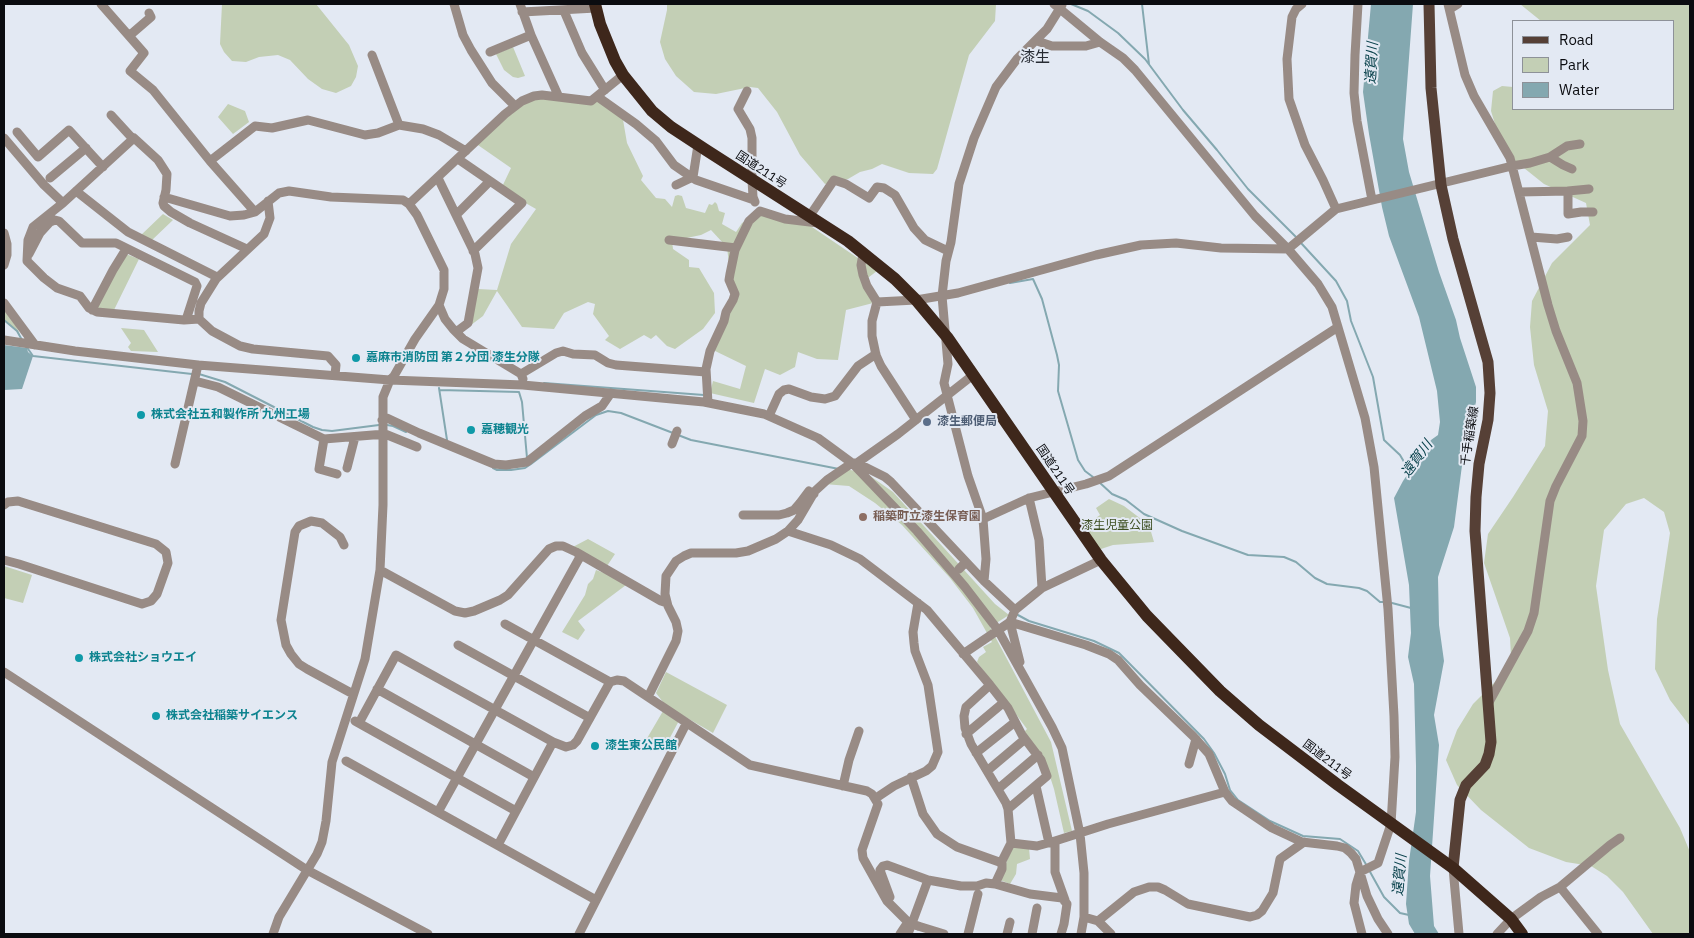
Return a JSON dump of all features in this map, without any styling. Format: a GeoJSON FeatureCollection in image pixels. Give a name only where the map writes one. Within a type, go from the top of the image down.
{"type":"FeatureCollection","features":[{"type":"Feature","properties":{"kind":"highway","name":"国道211号"},"geometry":{"type":"LineString","coordinates":[[590,6],[623,74],[652,111],[670,127],[698,146],[848,241],[895,279],[916,300],[947,337],[1101,560],[1147,616],[1220,691],[1267,731],[1394,827],[1453,868],[1511,919],[1522,934]]}},
{"type":"Feature","properties":{"kind":"main road","name":"千手稲築線"},"geometry":{"type":"LineString","coordinates":[[1430,4],[1431,88],[1439,185],[1452,239],[1488,362],[1490,393],[1488,420],[1479,464],[1475,531],[1492,742],[1485,765],[1466,785],[1460,800],[1453,868]]}},
{"type":"Feature","properties":{"kind":"street"},"geometry":{"type":"LineString","coordinates":[[101,4],[144,53],[130,71],[153,90],[210,162],[255,212]]}},
{"type":"Feature","properties":{"kind":"street"},"geometry":{"type":"LineString","coordinates":[[454,4],[463,35],[470,50],[492,82],[515,106]]}},
{"type":"Feature","properties":{"kind":"street"},"geometry":{"type":"LineString","coordinates":[[1302,4],[1296,9],[1292,17],[1287,60],[1289,100],[1305,145],[1336,209]]}},
{"type":"Feature","properties":{"kind":"street"},"geometry":{"type":"LineString","coordinates":[[1358,4],[1354,55],[1354,93],[1357,121],[1374,200]]}},
{"type":"Feature","properties":{"kind":"street"},"geometry":{"type":"LineString","coordinates":[[1458,4],[1449,6],[1465,75],[1474,96],[1508,154],[1553,322],[1577,383],[1583,420],[1582,436],[1550,501],[1534,613],[1528,631],[1488,704]]}},
{"type":"Feature","properties":{"kind":"street"},"geometry":{"type":"LineString","coordinates":[[984,580],[986,559],[983,519],[968,476],[944,383],[948,364],[942,296],[959,184],[978,129],[996,87],[1017,59],[1054,19],[1059,5],[1135,70],[1256,216],[1318,284],[1328,298],[1338,327],[1366,418],[1380,519],[1388,609],[1394,716],[1394,827],[1378,863],[1360,872],[1356,885],[1354,902],[1362,934]]}},
{"type":"Feature","properties":{"kind":"street"},"geometry":{"type":"LineString","coordinates":[[558,95],[521,8],[545,7],[564,11],[590,6]]}},
{"type":"Feature","properties":{"kind":"street"},"geometry":{"type":"LineString","coordinates":[[564,11],[582,53],[605,90]]}},
{"type":"Feature","properties":{"kind":"street"},"geometry":{"type":"LineString","coordinates":[[129,36],[151,17],[149,13]]}},
{"type":"Feature","properties":{"kind":"street"},"geometry":{"type":"LineString","coordinates":[[490,52],[532,35]]}},
{"type":"Feature","properties":{"kind":"street"},"geometry":{"type":"LineString","coordinates":[[1036,40],[1052,46],[1086,46],[1100,42]]}},
{"type":"Feature","properties":{"kind":"street"},"geometry":{"type":"LineString","coordinates":[[372,55],[399,125]]}},
{"type":"Feature","properties":{"kind":"street"},"geometry":{"type":"LineString","coordinates":[[409,204],[515,106],[534,96],[558,95],[591,101],[623,74]]}},
{"type":"Feature","properties":{"kind":"street"},"geometry":{"type":"LineString","coordinates":[[747,91],[738,109],[750,129],[752,138],[754,200],[760,211],[786,219],[815,220],[834,180],[846,184],[869,198],[877,187],[884,188],[895,195],[914,228],[925,240],[948,252]]}},
{"type":"Feature","properties":{"kind":"street"},"geometry":{"type":"LineString","coordinates":[[598,97],[656,141],[674,165],[692,178],[754,200]]}},
{"type":"Feature","properties":{"kind":"street"},"geometry":{"type":"LineString","coordinates":[[111,115],[133,139],[158,160],[167,174],[164,206],[170,212],[247,249]]}},
{"type":"Feature","properties":{"kind":"street"},"geometry":{"type":"LineString","coordinates":[[210,162],[255,126],[272,128],[308,120],[365,135],[399,125],[424,129],[439,135],[466,151]]}},
{"type":"Feature","properties":{"kind":"street"},"geometry":{"type":"LineString","coordinates":[[17,132],[38,157],[69,130],[103,167]]}},
{"type":"Feature","properties":{"kind":"street"},"geometry":{"type":"LineString","coordinates":[[4,138],[63,204]]}},
{"type":"Feature","properties":{"kind":"street"},"geometry":{"type":"LineString","coordinates":[[133,139],[63,204],[34,227],[28,240],[27,261],[44,278],[62,291],[80,296],[89,308],[97,312],[186,320],[199,319]]}},
{"type":"Feature","properties":{"kind":"street"},"geometry":{"type":"LineString","coordinates":[[877,302],[916,300],[942,296],[1141,245],[1176,243],[1221,248],[1288,249],[1336,209],[1530,163],[1550,157],[1566,146],[1580,144]]}},
{"type":"Feature","properties":{"kind":"street"},"geometry":{"type":"LineString","coordinates":[[692,178],[698,146]]}},
{"type":"Feature","properties":{"kind":"street"},"geometry":{"type":"LineString","coordinates":[[50,178],[86,148]]}},
{"type":"Feature","properties":{"kind":"street"},"geometry":{"type":"LineString","coordinates":[[1550,157],[1572,169]]}},
{"type":"Feature","properties":{"kind":"street"},"geometry":{"type":"LineString","coordinates":[[458,159],[522,203],[473,251]]}},
{"type":"Feature","properties":{"kind":"street"},"geometry":{"type":"LineString","coordinates":[[438,178],[473,251],[478,268],[468,322],[456,332]]}},
{"type":"Feature","properties":{"kind":"street"},"geometry":{"type":"LineString","coordinates":[[676,185],[692,178]]}},
{"type":"Feature","properties":{"kind":"street"},"geometry":{"type":"LineString","coordinates":[[456,215],[490,181]]}},
{"type":"Feature","properties":{"kind":"street"},"geometry":{"type":"LineString","coordinates":[[1519,192],[1589,189]]}},
{"type":"Feature","properties":{"kind":"street"},"geometry":{"type":"LineString","coordinates":[[164,197],[230,216],[255,212],[278,193],[288,191],[331,197],[398,199],[409,204],[417,214],[444,270],[444,289],[439,305],[415,339],[382,396],[383,505],[380,570],[365,659],[332,762],[324,836],[317,854],[279,917],[274,934]]}},
{"type":"Feature","properties":{"kind":"street"},"geometry":{"type":"LineString","coordinates":[[1568,191],[1568,214],[1593,212]]}},
{"type":"Feature","properties":{"kind":"street"},"geometry":{"type":"LineString","coordinates":[[76,192],[128,232],[217,277]]}},
{"type":"Feature","properties":{"kind":"street"},"geometry":{"type":"LineString","coordinates":[[268,201],[270,218],[264,234],[217,277],[201,303],[198,311],[199,319],[212,331],[240,346],[253,349],[328,356],[336,365],[335,375]]}},
{"type":"Feature","properties":{"kind":"street"},"geometry":{"type":"LineString","coordinates":[[708,403],[706,372],[710,351],[735,294],[729,280],[736,248],[749,221],[760,211]]}},
{"type":"Feature","properties":{"kind":"street"},"geometry":{"type":"LineString","coordinates":[[26,256],[50,222],[59,221],[82,243],[116,244],[195,282],[197,286],[186,320]]}},
{"type":"Feature","properties":{"kind":"street"},"geometry":{"type":"LineString","coordinates":[[4,232],[7,244],[7,255],[4,265]]}},
{"type":"Feature","properties":{"kind":"street"},"geometry":{"type":"LineString","coordinates":[[1531,237],[1557,240],[1568,237]]}},
{"type":"Feature","properties":{"kind":"street"},"geometry":{"type":"LineString","coordinates":[[669,240],[736,248]]}},
{"type":"Feature","properties":{"kind":"street"},"geometry":{"type":"LineString","coordinates":[[92,310],[126,249]]}},
{"type":"Feature","properties":{"kind":"street"},"geometry":{"type":"LineString","coordinates":[[864,254],[861,265],[863,275],[867,286],[877,302],[872,321],[872,336],[876,354],[881,366],[916,420]]}},
{"type":"Feature","properties":{"kind":"street"},"geometry":{"type":"LineString","coordinates":[[4,303],[32,344]]}},
{"type":"Feature","properties":{"kind":"street"},"geometry":{"type":"LineString","coordinates":[[439,305],[445,319],[463,339],[521,374],[524,379],[523,385]]}},
{"type":"Feature","properties":{"kind":"street"},"geometry":{"type":"LineString","coordinates":[[983,519],[1029,498],[1086,484],[1109,476],[1338,327]]}},
{"type":"Feature","properties":{"kind":"street"},"geometry":{"type":"LineString","coordinates":[[4,340],[75,351],[198,364],[390,380],[523,385],[611,393],[708,403],[769,416],[818,438],[854,463],[885,477],[1015,610]]}},
{"type":"Feature","properties":{"kind":"street"},"geometry":{"type":"LineString","coordinates":[[521,374],[556,353],[563,351],[573,354],[595,354],[608,363],[616,365],[706,372]]}},
{"type":"Feature","properties":{"kind":"street"},"geometry":{"type":"LineString","coordinates":[[769,416],[779,394],[784,390],[789,389],[811,397],[830,399],[836,396],[858,366],[876,354]]}},
{"type":"Feature","properties":{"kind":"street"},"geometry":{"type":"LineString","coordinates":[[175,464],[198,364]]}},
{"type":"Feature","properties":{"kind":"street"},"geometry":{"type":"LineString","coordinates":[[648,697],[678,631],[665,594],[666,576],[672,565],[684,556],[702,552],[736,553],[748,551],[776,539],[788,531],[798,520],[814,494],[827,480],[916,420],[973,375]]}},
{"type":"Feature","properties":{"kind":"street"},"geometry":{"type":"LineString","coordinates":[[195,381],[218,387],[324,440],[384,434],[417,447]]}},
{"type":"Feature","properties":{"kind":"street"},"geometry":{"type":"LineString","coordinates":[[382,420],[387,418],[418,433],[494,464],[506,465],[527,462],[585,416],[602,406],[611,393]]}},
{"type":"Feature","properties":{"kind":"street"},"geometry":{"type":"LineString","coordinates":[[672,444],[677,431]]}},
{"type":"Feature","properties":{"kind":"street"},"geometry":{"type":"LineString","coordinates":[[348,468],[355,437]]}},
{"type":"Feature","properties":{"kind":"street"},"geometry":{"type":"LineString","coordinates":[[324,440],[319,469],[337,474]]}},
{"type":"Feature","properties":{"kind":"street"},"geometry":{"type":"LineString","coordinates":[[854,463],[965,586],[998,630],[1052,727],[1062,748],[1080,834],[1084,873],[1084,917],[1081,934]]}},
{"type":"Feature","properties":{"kind":"street"},"geometry":{"type":"LineString","coordinates":[[743,515],[779,515],[787,513],[794,510],[809,490],[814,494]]}},
{"type":"Feature","properties":{"kind":"street"},"geometry":{"type":"LineString","coordinates":[[1029,498],[1039,540],[1042,588]]}},
{"type":"Feature","properties":{"kind":"street"},"geometry":{"type":"LineString","coordinates":[[4,505],[8,502],[18,501],[156,544],[166,552],[168,562],[157,594],[151,601],[142,604],[4,560]]}},
{"type":"Feature","properties":{"kind":"street"},"geometry":{"type":"LineString","coordinates":[[344,545],[340,537],[322,523],[311,521],[299,526],[295,532],[281,620],[282,634],[286,645],[299,664],[353,694]]}},
{"type":"Feature","properties":{"kind":"street"},"geometry":{"type":"LineString","coordinates":[[788,531],[831,545],[860,560],[918,603],[990,685],[1041,760],[1047,776],[1008,809]]}},
{"type":"Feature","properties":{"kind":"street"},"geometry":{"type":"LineString","coordinates":[[380,570],[455,611],[474,611],[508,595],[549,549],[563,546],[661,602],[667,603]]}},
{"type":"Feature","properties":{"kind":"street"},"geometry":{"type":"LineString","coordinates":[[438,812],[581,555]]}},
{"type":"Feature","properties":{"kind":"street"},"geometry":{"type":"LineString","coordinates":[[963,654],[1010,622],[1015,610],[1042,588],[1101,560]]}},
{"type":"Feature","properties":{"kind":"street"},"geometry":{"type":"LineString","coordinates":[[876,798],[911,777],[926,771],[932,766],[938,752],[928,685],[915,651],[913,632],[918,603]]}},
{"type":"Feature","properties":{"kind":"street"},"geometry":{"type":"LineString","coordinates":[[1010,622],[1022,673]]}},
{"type":"Feature","properties":{"kind":"street"},"geometry":{"type":"LineString","coordinates":[[1010,622],[1086,645],[1109,654],[1118,660],[1140,685],[1209,754],[1225,792],[1232,801],[1250,815],[1272,828],[1304,842],[1344,848],[1356,859],[1367,896],[1388,934]]}},
{"type":"Feature","properties":{"kind":"street"},"geometry":{"type":"LineString","coordinates":[[506,624],[610,682]]}},
{"type":"Feature","properties":{"kind":"street"},"geometry":{"type":"LineString","coordinates":[[458,645],[590,718]]}},
{"type":"Feature","properties":{"kind":"street"},"geometry":{"type":"LineString","coordinates":[[359,723],[396,655],[553,742],[566,747],[573,745],[610,682],[616,680],[624,681],[750,765],[867,792],[876,798],[878,804],[862,850],[863,858],[887,901],[896,911],[912,924],[944,934]]}},
{"type":"Feature","properties":{"kind":"street"},"geometry":{"type":"LineString","coordinates":[[4,672],[307,870],[428,934]]}},
{"type":"Feature","properties":{"kind":"street"},"geometry":{"type":"LineString","coordinates":[[990,685],[966,707],[964,716],[966,734],[1006,802],[1008,809],[1011,843],[995,884]]}},
{"type":"Feature","properties":{"kind":"street"},"geometry":{"type":"LineString","coordinates":[[377,689],[534,777]]}},
{"type":"Feature","properties":{"kind":"street"},"geometry":{"type":"LineString","coordinates":[[966,734],[1003,702]]}},
{"type":"Feature","properties":{"kind":"street"},"geometry":{"type":"LineString","coordinates":[[347,717],[516,811]]}},
{"type":"Feature","properties":{"kind":"street"},"geometry":{"type":"LineString","coordinates":[[976,753],[1015,722]]}},
{"type":"Feature","properties":{"kind":"street"},"geometry":{"type":"LineString","coordinates":[[579,934],[686,724]]}},
{"type":"Feature","properties":{"kind":"street"},"geometry":{"type":"LineString","coordinates":[[844,786],[849,760],[859,731]]}},
{"type":"Feature","properties":{"kind":"street"},"geometry":{"type":"LineString","coordinates":[[987,771],[1025,739]]}},
{"type":"Feature","properties":{"kind":"street"},"geometry":{"type":"LineString","coordinates":[[1189,764],[1196,739]]}},
{"type":"Feature","properties":{"kind":"street"},"geometry":{"type":"LineString","coordinates":[[498,845],[553,742]]}},
{"type":"Feature","properties":{"kind":"street"},"geometry":{"type":"LineString","coordinates":[[998,789],[1038,756]]}},
{"type":"Feature","properties":{"kind":"street"},"geometry":{"type":"LineString","coordinates":[[346,761],[596,900]]}},
{"type":"Feature","properties":{"kind":"street"},"geometry":{"type":"LineString","coordinates":[[911,777],[923,814],[937,834],[957,847],[1002,864]]}},
{"type":"Feature","properties":{"kind":"street"},"geometry":{"type":"LineString","coordinates":[[1036,786],[1052,842],[1055,872],[1067,904],[1061,934]]}},
{"type":"Feature","properties":{"kind":"street"},"geometry":{"type":"LineString","coordinates":[[1011,843],[1036,846],[1225,792]]}},
{"type":"Feature","properties":{"kind":"street"},"geometry":{"type":"LineString","coordinates":[[1497,934],[1511,919],[1541,897],[1560,887],[1610,844],[1620,838]]}},
{"type":"Feature","properties":{"kind":"street"},"geometry":{"type":"LineString","coordinates":[[1098,921],[1134,892],[1149,887],[1158,887],[1165,890],[1188,904],[1250,917],[1262,911],[1273,893],[1280,859],[1304,842]]}},
{"type":"Feature","properties":{"kind":"street"},"geometry":{"type":"LineString","coordinates":[[896,911],[880,868],[888,866],[928,880],[961,886],[977,886],[986,883],[995,884],[1030,894],[1065,900]]}},
{"type":"Feature","properties":{"kind":"street"},"geometry":{"type":"LineString","coordinates":[[1453,868],[1459,934]]}},
{"type":"Feature","properties":{"kind":"street"},"geometry":{"type":"LineString","coordinates":[[908,934],[928,880]]}},
{"type":"Feature","properties":{"kind":"street"},"geometry":{"type":"LineString","coordinates":[[1560,887],[1598,934]]}},
{"type":"Feature","properties":{"kind":"street"},"geometry":{"type":"LineString","coordinates":[[968,934],[978,894]]}},
{"type":"Feature","properties":{"kind":"street"},"geometry":{"type":"LineString","coordinates":[[1032,934],[1037,908]]}},
{"type":"Feature","properties":{"kind":"street"},"geometry":{"type":"LineString","coordinates":[[1084,917],[1098,921],[1111,934]]}},
{"type":"Feature","properties":{"kind":"street"},"geometry":{"type":"LineString","coordinates":[[1007,934],[1010,922]]}},
{"type":"Feature","properties":{"kind":"street"},"geometry":{"type":"LineString","coordinates":[[900,934],[912,924]]}},
{"type":"Feature","properties":{"kind":"green space"},"geometry":{"type":"Polygon","coordinates":[[[222,4],[316,4],[349,45],[358,66],[356,77],[351,86],[336,93],[322,89],[308,79],[290,60],[278,55],[259,57],[246,62],[232,61],[220,44],[222,4]]]}},
{"type":"Feature","properties":{"kind":"green space"},"geometry":{"type":"Polygon","coordinates":[[[667,4],[996,4],[995,21],[969,55],[937,169],[933,174],[909,173],[882,164],[860,172],[848,179],[825,184],[800,155],[777,112],[758,88],[750,87],[716,94],[694,92],[676,76],[665,59],[660,42],[667,4]]]}},
{"type":"Feature","properties":{"kind":"green space"},"geometry":{"type":"Polygon","coordinates":[[[1520,4],[1690,4],[1690,726],[1670,700],[1655,669],[1657,619],[1670,533],[1664,512],[1644,498],[1626,504],[1604,530],[1596,586],[1608,670],[1620,724],[1680,828],[1690,852],[1690,934],[1653,934],[1623,892],[1607,876],[1591,866],[1566,862],[1529,848],[1481,810],[1457,785],[1446,760],[1457,730],[1473,704],[1500,677],[1511,656],[1510,638],[1484,563],[1488,534],[1545,446],[1548,411],[1534,365],[1530,327],[1532,301],[1552,263],[1590,225],[1586,203],[1544,184],[1514,160],[1499,137],[1491,111],[1493,91],[1502,86],[1512,87],[1512,110],[1674,110],[1674,20],[1540,20],[1520,4]]]}},
{"type":"Feature","properties":{"kind":"green space"},"geometry":{"type":"Polygon","coordinates":[[[513,47],[525,76],[518,78],[513,77],[504,70],[496,54],[513,47]]]}},
{"type":"Feature","properties":{"kind":"green space"},"geometry":{"type":"Polygon","coordinates":[[[534,96],[598,97],[622,114],[627,143],[643,176],[641,180],[656,198],[665,199],[672,207],[675,196],[678,195],[682,196],[686,208],[705,213],[709,204],[712,205],[715,202],[719,211],[725,213],[722,224],[736,232],[742,223],[752,217],[768,215],[809,225],[877,271],[865,280],[877,302],[846,310],[838,360],[817,359],[798,352],[795,367],[780,375],[765,369],[754,403],[710,393],[713,381],[740,389],[746,366],[711,349],[733,299],[727,247],[730,243],[723,243],[711,230],[701,235],[672,241],[673,249],[689,260],[689,267],[699,268],[714,293],[715,313],[703,329],[675,349],[667,346],[656,335],[651,339],[644,335],[620,349],[605,340],[609,336],[593,314],[595,304],[588,302],[564,313],[554,329],[522,327],[497,291],[483,316],[471,325],[478,289],[497,290],[511,244],[536,209],[501,189],[511,168],[475,143],[534,96]]]}},
{"type":"Feature","properties":{"kind":"green space"},"geometry":{"type":"Polygon","coordinates":[[[228,104],[245,111],[249,122],[233,134],[218,117],[228,104]]]}},
{"type":"Feature","properties":{"kind":"green space"},"geometry":{"type":"Polygon","coordinates":[[[163,214],[173,220],[151,241],[140,236],[163,214]]]}},
{"type":"Feature","properties":{"kind":"green space"},"geometry":{"type":"Polygon","coordinates":[[[126,254],[139,259],[113,312],[99,310],[97,305],[126,254]]]}},
{"type":"Feature","properties":{"kind":"green space"},"geometry":{"type":"Polygon","coordinates":[[[4,310],[16,326],[20,334],[4,321],[4,310]]]}},
{"type":"Feature","properties":{"kind":"green space"},"geometry":{"type":"Polygon","coordinates":[[[121,328],[144,330],[158,352],[131,351],[128,347],[131,343],[121,328]]]}},
{"type":"Feature","properties":{"kind":"green space"},"geometry":{"type":"Polygon","coordinates":[[[845,469],[866,473],[893,492],[995,604],[1009,615],[990,627],[1051,742],[1072,831],[1064,833],[1054,789],[1044,758],[1024,732],[1027,729],[977,662],[979,657],[986,652],[983,647],[992,642],[973,608],[950,578],[902,525],[875,503],[849,486],[824,484],[845,469]]]}},
{"type":"Feature","properties":{"kind":"green space","name":"漆生児童公園"},"geometry":{"type":"Polygon","coordinates":[[[1109,499],[1124,506],[1149,525],[1154,542],[1113,545],[1098,550],[1082,528],[1100,515],[1096,508],[1109,499]]]}},
{"type":"Feature","properties":{"kind":"green space"},"geometry":{"type":"Polygon","coordinates":[[[588,539],[615,554],[605,569],[626,585],[578,621],[585,630],[578,640],[562,632],[585,595],[588,584],[593,579],[596,570],[604,573],[569,549],[588,539]]]}},
{"type":"Feature","properties":{"kind":"green space"},"geometry":{"type":"Polygon","coordinates":[[[4,566],[32,575],[23,603],[4,598],[4,566]]]}},
{"type":"Feature","properties":{"kind":"green space"},"geometry":{"type":"Polygon","coordinates":[[[666,672],[727,705],[713,733],[682,715],[664,749],[646,740],[666,706],[656,693],[666,672]]]}},
{"type":"Feature","properties":{"kind":"green space"},"geometry":{"type":"Polygon","coordinates":[[[1015,846],[1029,848],[1030,859],[1017,864],[1016,874],[1010,884],[1000,880],[1011,850],[1015,846]]]}},
{"type":"Feature","properties":{"kind":"water","name":"遠賀川"},"geometry":{"type":"Polygon","coordinates":[[[1371,4],[1413,4],[1403,139],[1409,172],[1476,387],[1476,402],[1464,450],[1454,527],[1438,577],[1439,625],[1444,661],[1434,715],[1439,745],[1430,876],[1434,926],[1439,934],[1415,934],[1409,924],[1406,904],[1409,861],[1416,812],[1414,684],[1408,657],[1411,633],[1409,585],[1394,498],[1403,481],[1431,440],[1438,435],[1440,422],[1437,391],[1419,317],[1389,236],[1369,134],[1363,92],[1371,4]]]}},
{"type":"Feature","properties":{"kind":"water"},"geometry":{"type":"Polygon","coordinates":[[[4,345],[27,348],[28,352],[33,356],[22,389],[4,390],[4,345]]]}},
{"type":"Feature","properties":{"kind":"waterway"},"geometry":{"type":"LineString","coordinates":[[1071,4],[1088,11],[1118,33],[1145,59],[1183,110],[1248,189],[1296,237]]}},
{"type":"Feature","properties":{"kind":"waterway"},"geometry":{"type":"LineString","coordinates":[[1142,4],[1149,64]]}},
{"type":"Feature","properties":{"kind":"waterway","name":"遠賀川"},"geometry":{"type":"LineString","coordinates":[[1301,243],[1336,281],[1347,301],[1351,321],[1373,377],[1384,440],[1400,455],[1410,472]]}},
{"type":"Feature","properties":{"kind":"waterway"},"geometry":{"type":"LineString","coordinates":[[1010,283],[1033,279],[1042,299],[1059,365],[1058,391],[1078,460],[1085,471],[1093,477]]}},
{"type":"Feature","properties":{"kind":"waterway"},"geometry":{"type":"LineString","coordinates":[[4,320],[17,331],[22,340]]}},
{"type":"Feature","properties":{"kind":"waterway"},"geometry":{"type":"LineString","coordinates":[[26,346],[33,356],[192,374]]}},
{"type":"Feature","properties":{"kind":"waterway"},"geometry":{"type":"LineString","coordinates":[[199,374],[225,382],[322,430],[332,431],[379,425]]}},
{"type":"Feature","properties":{"kind":"waterway"},"geometry":{"type":"LineString","coordinates":[[544,383],[704,395]]}},
{"type":"Feature","properties":{"kind":"waterway"},"geometry":{"type":"LineString","coordinates":[[439,388],[447,440]]}},
{"type":"Feature","properties":{"kind":"waterway"},"geometry":{"type":"LineString","coordinates":[[440,390],[519,392],[522,402],[527,458]]}},
{"type":"Feature","properties":{"kind":"waterway"},"geometry":{"type":"LineString","coordinates":[[493,468],[497,470],[525,468],[596,415],[608,411],[621,413],[673,433]]}},
{"type":"Feature","properties":{"kind":"waterway"},"geometry":{"type":"LineString","coordinates":[[387,425],[406,432]]}},
{"type":"Feature","properties":{"kind":"waterway"},"geometry":{"type":"LineString","coordinates":[[678,435],[691,440],[839,469]]}},
{"type":"Feature","properties":{"kind":"waterway"},"geometry":{"type":"LineString","coordinates":[[1099,482],[1112,494],[1126,500],[1144,514],[1182,531],[1248,555],[1284,557],[1296,562],[1315,578],[1327,584],[1359,588],[1367,591],[1380,602],[1385,602]]}},
{"type":"Feature","properties":{"kind":"waterway"},"geometry":{"type":"LineString","coordinates":[[1392,603],[1411,608]]}},
{"type":"Feature","properties":{"kind":"waterway"},"geometry":{"type":"LineString","coordinates":[[1016,614],[1029,621],[1094,641],[1119,653],[1204,739],[1225,774],[1230,790],[1238,800],[1270,821],[1303,836],[1340,839],[1358,851],[1367,866]]}},
{"type":"Feature","properties":{"kind":"waterway","name":"遠賀川"},"geometry":{"type":"LineString","coordinates":[[1369,870],[1384,897],[1400,913],[1409,915]]}},
{"type":"Feature","properties":{"kind":"place","name":"嘉麻市消防団 第２分団 漆生分隊"},"geometry":{"type":"Point","coordinates":[356,358]}},
{"type":"Feature","properties":{"kind":"place","name":"株式会社五和製作所 九州工場"},"geometry":{"type":"Point","coordinates":[141,415]}},
{"type":"Feature","properties":{"kind":"place","name":"漆生郵便局"},"geometry":{"type":"Point","coordinates":[927,422]}},
{"type":"Feature","properties":{"kind":"place","name":"嘉穂観光"},"geometry":{"type":"Point","coordinates":[471,430]}},
{"type":"Feature","properties":{"kind":"place","name":"稲築町立漆生保育園"},"geometry":{"type":"Point","coordinates":[863,517]}},
{"type":"Feature","properties":{"kind":"place","name":"株式会社ショウエイ"},"geometry":{"type":"Point","coordinates":[79,658]}},
{"type":"Feature","properties":{"kind":"place","name":"株式会社稲築サイエンス"},"geometry":{"type":"Point","coordinates":[156,716]}},
{"type":"Feature","properties":{"kind":"place","name":"漆生東公民館"},"geometry":{"type":"Point","coordinates":[595,746]}},
{"type":"Feature","properties":{"kind":"district","name":"漆生"},"geometry":{"type":"Point","coordinates":[1035,58]}}]}
